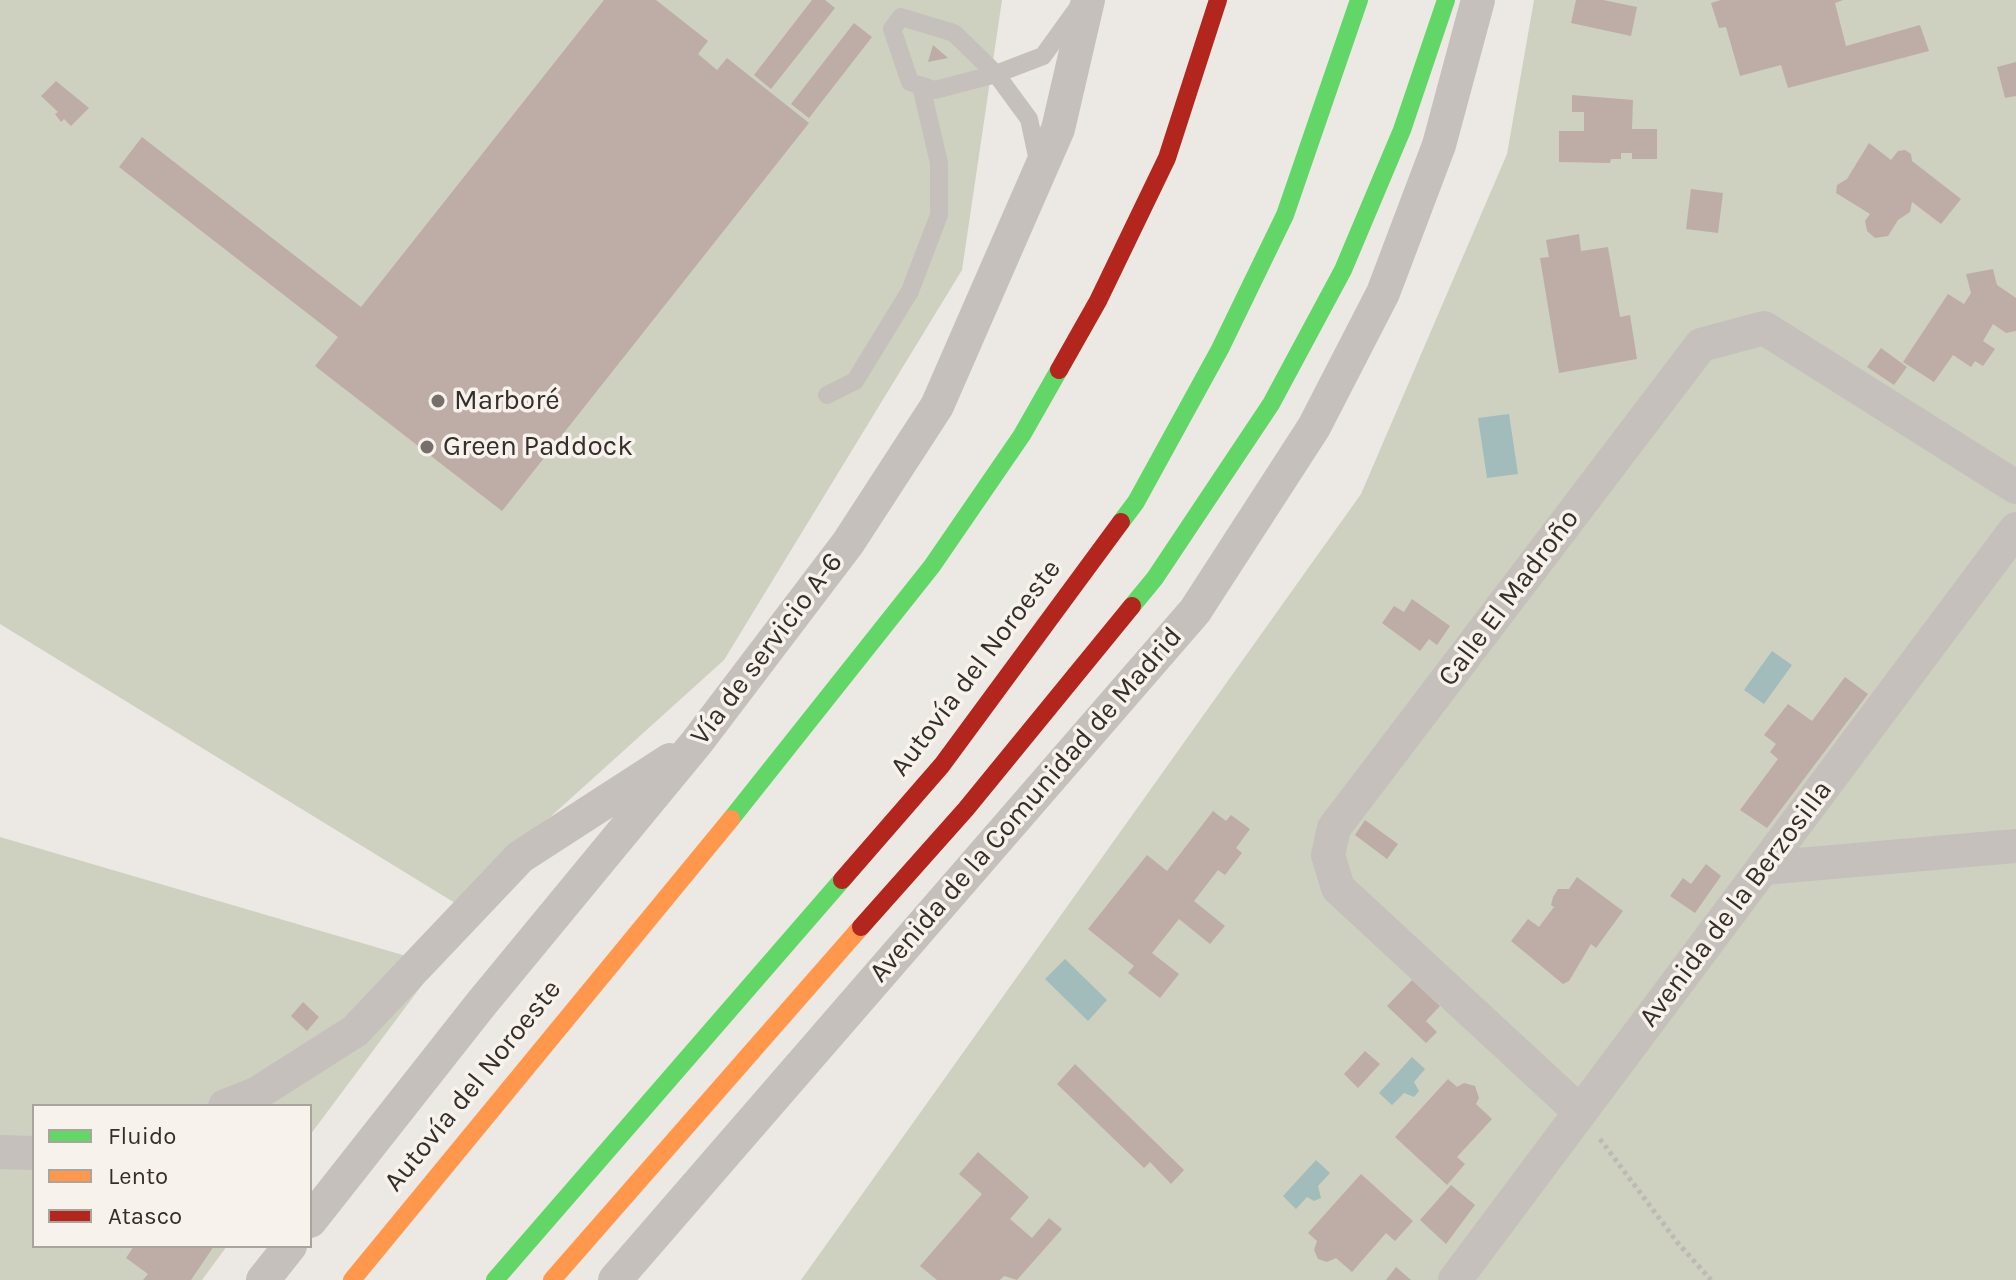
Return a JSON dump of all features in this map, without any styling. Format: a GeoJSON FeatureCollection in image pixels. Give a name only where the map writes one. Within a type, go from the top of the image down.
{"type":"FeatureCollection","features":[{"type":"Feature","properties":{"kind":"highway","name":"Autovía del Noroeste"},"geometry":{"type":"LineString","coordinates":[[352,1280],[835,692],[932,566],[1013,448],[1098,301],[1167,158],[1218,0]]}},
{"type":"Feature","properties":{"kind":"highway","name":"Autovía del Noroeste"},"geometry":{"type":"LineString","coordinates":[[495,1280],[942,765],[1136,502],[1220,349],[1285,215],[1359,0]]}},
{"type":"Feature","properties":{"kind":"highway"},"geometry":{"type":"LineString","coordinates":[[552,1280],[720,1084],[966,809],[1155,578],[1271,404],[1343,270],[1402,130],[1446,0]]}},
{"type":"Feature","properties":{"kind":"street","name":"Vía de servicio A-6"},"geometry":{"type":"LineString","coordinates":[[312,1218],[481,1004],[697,742],[848,543],[937,406],[1058,129],[1085,0]]}},
{"type":"Feature","properties":{"kind":"street","name":"Avenida de la Comunidad de Madrid"},"geometry":{"type":"LineString","coordinates":[[615,1280],[1195,611],[1314,427],[1383,293],[1439,145],[1478,0]]}},
{"type":"Feature","properties":{"kind":"street","name":"Calle El Madroño"},"geometry":{"type":"LineString","coordinates":[[1580,1112],[1338,888],[1328,855],[1334,828],[1701,345],[1764,328],[2016,487]]}},
{"type":"Feature","properties":{"kind":"street","name":"Avenida de la Berzosilla"},"geometry":{"type":"LineString","coordinates":[[1455,1280],[2016,529]]}},
{"type":"Feature","properties":{"kind":"street"},"geometry":{"type":"LineString","coordinates":[[230,1104],[256,1094],[355,1031],[520,857],[697,742]]}},
{"type":"Feature","properties":{"kind":"street"},"geometry":{"type":"LineString","coordinates":[[1764,868],[2016,846]]}},
{"type":"Feature","properties":{"kind":"street"},"geometry":{"type":"LineString","coordinates":[[0,1152],[32,1153]]}},
{"type":"Feature","properties":{"kind":"street"},"geometry":{"type":"LineString","coordinates":[[263,1280],[288,1248]]}},
{"type":"Feature","properties":{"kind":"lane"},"geometry":{"type":"LineString","coordinates":[[1040,169],[1029,119],[996,74],[954,33],[901,17],[892,29],[910,82],[935,90],[996,74],[1043,56],[1085,0]]}},
{"type":"Feature","properties":{"kind":"lane"},"geometry":{"type":"LineString","coordinates":[[827,395],[855,381],[910,291],[939,215],[939,163],[921,86]]}},
{"type":"Feature","properties":{"kind":"path"},"geometry":{"type":"LineString","coordinates":[[1580,1112],[1677,1242],[1711,1280]]}},
{"type":"Feature","properties":{"kind":"green space","name":"Green Paddock"},"geometry":{"type":"Polygon","coordinates":[[[0,0],[1002,0],[962,270],[724,660],[455,903],[0,624],[0,0]]]}},
{"type":"Feature","properties":{"kind":"green space"},"geometry":{"type":"Polygon","coordinates":[[[1534,0],[2016,0],[2016,1280],[801,1280],[1361,494],[1507,154],[1534,0]]]}},
{"type":"Feature","properties":{"kind":"green space"},"geometry":{"type":"Polygon","coordinates":[[[0,837],[437,965],[312,1132],[312,1104],[32,1104],[32,1248],[226,1248],[202,1280],[0,1280],[0,837]]]}},
{"type":"Feature","properties":{"kind":"water"},"geometry":{"type":"Polygon","coordinates":[[[1509,414],[1518,474],[1487,478],[1478,418],[1509,414]]]}},
{"type":"Feature","properties":{"kind":"water"},"geometry":{"type":"Polygon","coordinates":[[[1772,651],[1792,665],[1764,704],[1744,690],[1772,651]]]}},
{"type":"Feature","properties":{"kind":"water"},"geometry":{"type":"Polygon","coordinates":[[[1065,959],[1107,1000],[1088,1021],[1045,979],[1065,959]]]}},
{"type":"Feature","properties":{"kind":"water"},"geometry":{"type":"Polygon","coordinates":[[[1412,1057],[1425,1069],[1414,1082],[1419,1091],[1414,1097],[1404,1093],[1392,1105],[1379,1093],[1412,1057]]]}},
{"type":"Feature","properties":{"kind":"water"},"geometry":{"type":"Polygon","coordinates":[[[1316,1160],[1330,1173],[1318,1186],[1321,1198],[1314,1201],[1307,1197],[1296,1209],[1283,1196],[1316,1160]]]}},
{"type":"Feature","properties":{"kind":"building"},"geometry":{"type":"Polygon","coordinates":[[[604,0],[656,0],[708,41],[698,54],[717,70],[727,58],[809,123],[502,511],[315,366],[338,337],[119,167],[142,137],[361,307],[604,0]]]}},
{"type":"Feature","properties":{"kind":"building"},"geometry":{"type":"Polygon","coordinates":[[[812,0],[825,0],[835,8],[771,89],[754,75],[812,0]]]}},
{"type":"Feature","properties":{"kind":"building"},"geometry":{"type":"Polygon","coordinates":[[[1576,0],[1603,0],[1637,7],[1631,36],[1571,23],[1576,0]]]}},
{"type":"Feature","properties":{"kind":"building"},"geometry":{"type":"Polygon","coordinates":[[[1721,0],[1843,0],[1835,3],[1846,46],[1920,25],[1929,51],[1788,88],[1781,65],[1740,76],[1726,27],[1719,28],[1711,3],[1721,0]]]}},
{"type":"Feature","properties":{"kind":"building"},"geometry":{"type":"Polygon","coordinates":[[[854,23],[872,37],[809,118],[791,104],[854,23]]]}},
{"type":"Feature","properties":{"kind":"building"},"geometry":{"type":"Polygon","coordinates":[[[933,45],[948,58],[928,62],[933,45]]]}},
{"type":"Feature","properties":{"kind":"building"},"geometry":{"type":"Polygon","coordinates":[[[2016,62],[2016,96],[2005,98],[1997,67],[2016,62]]]}},
{"type":"Feature","properties":{"kind":"building"},"geometry":{"type":"Polygon","coordinates":[[[56,81],[89,108],[71,126],[64,119],[61,122],[55,114],[58,112],[41,96],[56,81]]]}},
{"type":"Feature","properties":{"kind":"building"},"geometry":{"type":"Polygon","coordinates":[[[1572,95],[1633,100],[1632,129],[1657,129],[1657,159],[1632,159],[1632,153],[1621,153],[1621,159],[1611,159],[1610,163],[1559,162],[1559,131],[1584,131],[1584,112],[1572,112],[1572,95]]]}},
{"type":"Feature","properties":{"kind":"building"},"geometry":{"type":"Polygon","coordinates":[[[1869,143],[1891,160],[1898,151],[1905,150],[1911,154],[1912,161],[1961,199],[1941,224],[1912,202],[1910,212],[1898,220],[1888,236],[1875,238],[1867,231],[1865,221],[1870,214],[1836,193],[1837,185],[1847,179],[1869,143]]]}},
{"type":"Feature","properties":{"kind":"building"},"geometry":{"type":"Polygon","coordinates":[[[1691,189],[1723,193],[1718,233],[1686,229],[1691,189]]]}},
{"type":"Feature","properties":{"kind":"building"},"geometry":{"type":"Polygon","coordinates":[[[1579,234],[1581,251],[1608,247],[1620,317],[1630,315],[1637,359],[1559,373],[1540,258],[1549,257],[1546,240],[1579,234]]]}},
{"type":"Feature","properties":{"kind":"building"},"geometry":{"type":"Polygon","coordinates":[[[1993,269],[1997,285],[2016,298],[2016,331],[2006,333],[1993,324],[1983,341],[1995,349],[1983,366],[1975,361],[1971,367],[1953,355],[1934,382],[1903,362],[1948,294],[1964,304],[1971,293],[1966,274],[1993,269]]]}},
{"type":"Feature","properties":{"kind":"building"},"geometry":{"type":"Polygon","coordinates":[[[1881,348],[1907,367],[1894,385],[1867,367],[1881,348]]]}},
{"type":"Feature","properties":{"kind":"building"},"geometry":{"type":"Polygon","coordinates":[[[1412,599],[1450,626],[1437,645],[1429,639],[1420,651],[1382,623],[1394,606],[1404,612],[1412,599]]]}},
{"type":"Feature","properties":{"kind":"building"},"geometry":{"type":"Polygon","coordinates":[[[1845,677],[1868,694],[1767,828],[1740,810],[1778,759],[1770,752],[1776,744],[1764,735],[1788,704],[1812,721],[1845,677]]]}},
{"type":"Feature","properties":{"kind":"building"},"geometry":{"type":"Polygon","coordinates":[[[1213,811],[1226,821],[1231,815],[1250,829],[1236,848],[1242,853],[1225,875],[1218,870],[1194,901],[1225,926],[1210,944],[1179,919],[1152,953],[1179,974],[1160,998],[1128,973],[1134,966],[1088,929],[1147,855],[1167,871],[1213,811]]]}},
{"type":"Feature","properties":{"kind":"building"},"geometry":{"type":"Polygon","coordinates":[[[1365,820],[1398,844],[1387,859],[1355,835],[1365,820]]]}},
{"type":"Feature","properties":{"kind":"building"},"geometry":{"type":"Polygon","coordinates":[[[1706,864],[1721,876],[1695,913],[1670,896],[1683,878],[1691,884],[1706,864]]]}},
{"type":"Feature","properties":{"kind":"building"},"geometry":{"type":"Polygon","coordinates":[[[1577,877],[1623,911],[1596,948],[1591,944],[1569,981],[1563,984],[1511,941],[1528,919],[1539,927],[1554,907],[1551,905],[1558,889],[1569,889],[1577,877]]]}},
{"type":"Feature","properties":{"kind":"building"},"geometry":{"type":"Polygon","coordinates":[[[1412,980],[1440,1006],[1426,1021],[1437,1032],[1426,1043],[1387,1006],[1412,980]]]}},
{"type":"Feature","properties":{"kind":"building"},"geometry":{"type":"Polygon","coordinates":[[[303,1002],[319,1017],[307,1031],[291,1016],[303,1002]]]}},
{"type":"Feature","properties":{"kind":"building"},"geometry":{"type":"Polygon","coordinates":[[[1365,1051],[1380,1064],[1358,1088],[1344,1074],[1365,1051]]]}},
{"type":"Feature","properties":{"kind":"building"},"geometry":{"type":"Polygon","coordinates":[[[1075,1064],[1184,1170],[1171,1184],[1150,1162],[1144,1168],[1057,1084],[1075,1064]]]}},
{"type":"Feature","properties":{"kind":"building"},"geometry":{"type":"Polygon","coordinates":[[[1448,1079],[1457,1087],[1464,1083],[1475,1086],[1479,1098],[1476,1104],[1492,1119],[1457,1157],[1465,1164],[1447,1185],[1395,1137],[1448,1079]]]}},
{"type":"Feature","properties":{"kind":"building"},"geometry":{"type":"Polygon","coordinates":[[[978,1152],[1029,1197],[1010,1219],[1032,1238],[1049,1218],[1062,1229],[1017,1280],[1004,1276],[1000,1280],[937,1280],[920,1266],[982,1194],[959,1174],[978,1152]]]}},
{"type":"Feature","properties":{"kind":"building"},"geometry":{"type":"Polygon","coordinates":[[[1361,1174],[1413,1221],[1395,1241],[1386,1233],[1352,1272],[1336,1258],[1327,1262],[1318,1259],[1314,1250],[1317,1241],[1308,1233],[1361,1174]]]}},
{"type":"Feature","properties":{"kind":"building"},"geometry":{"type":"Polygon","coordinates":[[[1451,1185],[1475,1205],[1446,1244],[1420,1220],[1451,1185]]]}},
{"type":"Feature","properties":{"kind":"building"},"geometry":{"type":"Polygon","coordinates":[[[133,1248],[213,1248],[191,1280],[143,1280],[148,1274],[126,1258],[133,1248]]]}},
{"type":"Feature","properties":{"kind":"building"},"geometry":{"type":"Polygon","coordinates":[[[1396,1267],[1411,1280],[1386,1280],[1396,1267]]]}},
{"type":"Feature","properties":{"kind":"traffic: fast"},"geometry":{"type":"LineString","coordinates":[[1121,522],[1136,502],[1220,349],[1285,215],[1359,0]]}},
{"type":"Feature","properties":{"kind":"traffic: fast"},"geometry":{"type":"LineString","coordinates":[[1132,606],[1155,578],[1271,404],[1343,270],[1402,130],[1446,0]]}},
{"type":"Feature","properties":{"kind":"traffic: fast"},"geometry":{"type":"LineString","coordinates":[[731,819],[932,566],[1022,435],[1059,370]]}},
{"type":"Feature","properties":{"kind":"traffic: fast"},"geometry":{"type":"LineString","coordinates":[[495,1280],[842,880]]}},
{"type":"Feature","properties":{"kind":"traffic: slow"},"geometry":{"type":"LineString","coordinates":[[352,1280],[731,819]]}},
{"type":"Feature","properties":{"kind":"traffic: slow"},"geometry":{"type":"LineString","coordinates":[[552,1280],[861,927]]}},
{"type":"Feature","properties":{"kind":"traffic: jam"},"geometry":{"type":"LineString","coordinates":[[1059,370],[1098,301],[1167,158],[1218,0]]}},
{"type":"Feature","properties":{"kind":"traffic: jam"},"geometry":{"type":"LineString","coordinates":[[842,880],[942,765],[1121,522]]}},
{"type":"Feature","properties":{"kind":"traffic: jam"},"geometry":{"type":"LineString","coordinates":[[861,927],[966,809],[1132,606]]}},
{"type":"Feature","properties":{"kind":"place","name":"Marboré"},"geometry":{"type":"Point","coordinates":[438,401]}},
{"type":"Feature","properties":{"kind":"place","name":"Green Paddock"},"geometry":{"type":"Point","coordinates":[427,447]}}]}
